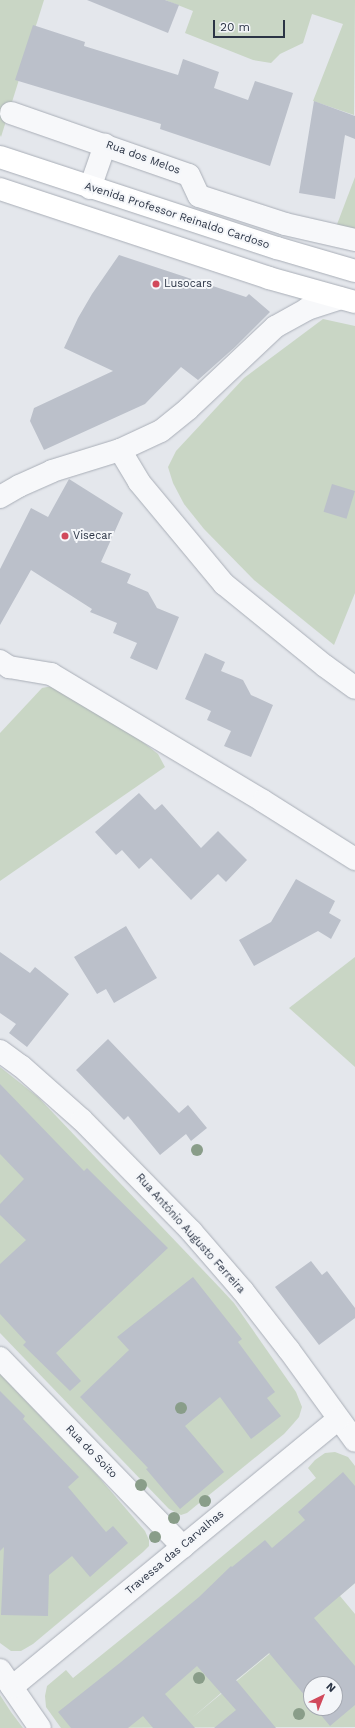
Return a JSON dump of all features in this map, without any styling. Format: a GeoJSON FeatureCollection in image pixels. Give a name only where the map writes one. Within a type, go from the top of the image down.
{"type":"FeatureCollection","features":[{"type":"Feature","properties":{"kind":"main road","name":"Avenida Professor Reinaldo Cardoso"},"geometry":{"type":"LineString","coordinates":[[0,157],[90,188],[277,248],[355,271]]}},
{"type":"Feature","properties":{"kind":"main road"},"geometry":{"type":"LineString","coordinates":[[0,189],[151,240],[347,300]]}},
{"type":"Feature","properties":{"kind":"street","name":"Rua dos Melos"},"geometry":{"type":"LineString","coordinates":[[11,113],[189,175],[199,196],[285,224],[355,240]]}},
{"type":"Feature","properties":{"kind":"street"},"geometry":{"type":"LineString","coordinates":[[90,188],[105,145]]}},
{"type":"Feature","properties":{"kind":"street"},"geometry":{"type":"LineString","coordinates":[[0,497],[18,486],[52,471],[120,450],[161,431],[188,409],[275,327],[307,309],[347,300]]}},
{"type":"Feature","properties":{"kind":"street"},"geometry":{"type":"LineString","coordinates":[[120,450],[139,482],[224,584],[325,666],[355,688]]}},
{"type":"Feature","properties":{"kind":"street"},"geometry":{"type":"LineString","coordinates":[[0,661],[9,667],[50,674],[263,801],[355,859]]}},
{"type":"Feature","properties":{"kind":"street","name":"Rua António Augusto Ferreira"},"geometry":{"type":"LineString","coordinates":[[0,1051],[21,1066],[82,1120],[191,1231],[252,1302],[355,1441]]}},
{"type":"Feature","properties":{"kind":"street","name":"Rua do Soito"},"geometry":{"type":"LineString","coordinates":[[0,1358],[183,1547]]}},
{"type":"Feature","properties":{"kind":"street","name":"Travessa das Carvalhas"},"geometry":{"type":"LineString","coordinates":[[6,1678],[183,1547],[338,1419]]}},
{"type":"Feature","properties":{"kind":"street"},"geometry":{"type":"LineString","coordinates":[[6,1678],[40,1728]]}},
{"type":"Feature","properties":{"kind":"green space"},"geometry":{"type":"Polygon","coordinates":[[[0,0],[44,0],[1,137],[0,135],[0,0]]]}},
{"type":"Feature","properties":{"kind":"green space"},"geometry":{"type":"Polygon","coordinates":[[[165,0],[355,0],[354,115],[313,101],[343,24],[312,14],[303,43],[280,54],[271,63],[253,60],[185,33],[193,11],[165,0]]]}},
{"type":"Feature","properties":{"kind":"green space"},"geometry":{"type":"Polygon","coordinates":[[[355,177],[355,231],[336,227],[355,177]]]}},
{"type":"Feature","properties":{"kind":"green space"},"geometry":{"type":"Polygon","coordinates":[[[323,319],[355,326],[355,593],[334,645],[254,580],[204,529],[184,504],[173,483],[168,467],[176,451],[244,378],[323,319]]]}},
{"type":"Feature","properties":{"kind":"green space"},"geometry":{"type":"Polygon","coordinates":[[[52,686],[111,717],[158,754],[165,767],[0,881],[0,733],[42,688],[52,686]]]}},
{"type":"Feature","properties":{"kind":"green space"},"geometry":{"type":"Polygon","coordinates":[[[355,957],[355,1067],[289,1008],[355,957]]]}},
{"type":"Feature","properties":{"kind":"green space"},"geometry":{"type":"Polygon","coordinates":[[[0,1067],[38,1097],[234,1303],[296,1392],[302,1407],[299,1417],[284,1434],[187,1513],[181,1515],[169,1509],[0,1333],[0,1067]]]}},
{"type":"Feature","properties":{"kind":"green space"},"geometry":{"type":"Polygon","coordinates":[[[0,1374],[97,1475],[145,1531],[149,1540],[149,1546],[143,1552],[33,1644],[21,1651],[11,1651],[0,1643],[0,1374]]]}},
{"type":"Feature","properties":{"kind":"green space"},"geometry":{"type":"Polygon","coordinates":[[[335,1452],[348,1457],[355,1466],[355,1583],[340,1596],[355,1614],[355,1727],[61,1728],[46,1707],[45,1696],[47,1686],[66,1670],[73,1678],[177,1594],[316,1478],[308,1468],[315,1460],[325,1453],[335,1452]],[[285,1640],[192,1718],[285,1641],[285,1640]]]}},
{"type":"Feature","properties":{"kind":"green space"},"geometry":{"type":"Polygon","coordinates":[[[0,1695],[11,1712],[23,1728],[0,1728],[0,1695]]]}},
{"type":"Feature","properties":{"kind":"building"},"geometry":{"type":"Polygon","coordinates":[[[87,0],[165,0],[179,5],[168,33],[87,0]]]}},
{"type":"Feature","properties":{"kind":"building"},"geometry":{"type":"Polygon","coordinates":[[[33,25],[85,42],[84,46],[178,75],[183,59],[219,72],[214,88],[248,100],[255,81],[293,93],[270,166],[160,129],[161,124],[15,80],[33,25]]]}},
{"type":"Feature","properties":{"kind":"building"},"geometry":{"type":"Polygon","coordinates":[[[314,101],[355,116],[355,139],[345,135],[335,199],[299,193],[314,101]]]}},
{"type":"Feature","properties":{"kind":"building"},"geometry":{"type":"Polygon","coordinates":[[[119,255],[246,297],[249,294],[270,312],[235,347],[198,380],[181,367],[145,404],[44,450],[30,421],[34,408],[113,371],[64,348],[78,318],[92,294],[119,255]]]}},
{"type":"Feature","properties":{"kind":"building"},"geometry":{"type":"Polygon","coordinates":[[[69,479],[123,513],[101,562],[131,574],[127,583],[148,592],[157,608],[179,617],[157,670],[130,658],[137,643],[113,633],[117,623],[90,612],[92,609],[31,570],[0,625],[0,569],[31,508],[48,517],[69,479]]]}},
{"type":"Feature","properties":{"kind":"building"},"geometry":{"type":"Polygon","coordinates":[[[332,484],[355,491],[346,519],[324,512],[332,484]]]}},
{"type":"Feature","properties":{"kind":"building"},"geometry":{"type":"Polygon","coordinates":[[[205,653],[225,662],[221,671],[243,680],[251,695],[273,705],[251,757],[224,746],[231,731],[207,720],[211,711],[185,699],[205,653]]]}},
{"type":"Feature","properties":{"kind":"building"},"geometry":{"type":"Polygon","coordinates":[[[139,793],[155,810],[162,804],[201,848],[218,831],[247,860],[226,882],[218,874],[191,900],[151,858],[139,869],[122,850],[116,855],[95,832],[139,793]]]}},
{"type":"Feature","properties":{"kind":"building"},"geometry":{"type":"Polygon","coordinates":[[[296,879],[335,901],[329,913],[341,920],[331,939],[318,931],[254,966],[239,940],[271,922],[296,879]]]}},
{"type":"Feature","properties":{"kind":"building"},"geometry":{"type":"Polygon","coordinates":[[[126,926],[157,978],[114,1003],[106,989],[97,994],[74,957],[126,926]]]}},
{"type":"Feature","properties":{"kind":"building"},"geometry":{"type":"Polygon","coordinates":[[[0,952],[30,973],[35,967],[69,994],[27,1047],[9,1033],[16,1024],[0,1013],[0,952]]]}},
{"type":"Feature","properties":{"kind":"building"},"geometry":{"type":"Polygon","coordinates":[[[108,1039],[179,1113],[188,1105],[207,1128],[191,1141],[186,1134],[160,1155],[128,1116],[124,1120],[76,1070],[108,1039]]]}},
{"type":"Feature","properties":{"kind":"building"},"geometry":{"type":"Polygon","coordinates":[[[0,1084],[84,1171],[87,1168],[168,1248],[56,1353],[81,1381],[70,1391],[23,1345],[26,1342],[0,1314],[0,1264],[26,1240],[0,1215],[0,1204],[24,1179],[0,1154],[0,1084]]]}},
{"type":"Feature","properties":{"kind":"building"},"geometry":{"type":"Polygon","coordinates":[[[311,1261],[322,1275],[327,1271],[355,1308],[355,1318],[319,1345],[275,1287],[311,1261]]]}},
{"type":"Feature","properties":{"kind":"building"},"geometry":{"type":"Polygon","coordinates":[[[193,1277],[242,1339],[238,1342],[275,1392],[267,1398],[281,1416],[251,1439],[220,1397],[185,1426],[224,1472],[180,1509],[146,1469],[148,1468],[80,1397],[129,1350],[117,1337],[193,1277]]]}},
{"type":"Feature","properties":{"kind":"building"},"geometry":{"type":"Polygon","coordinates":[[[0,1391],[25,1416],[23,1419],[79,1477],[68,1487],[106,1532],[113,1526],[128,1543],[90,1577],[72,1556],[49,1575],[48,1616],[1,1615],[4,1547],[0,1551],[0,1391]]]}},
{"type":"Feature","properties":{"kind":"building"},"geometry":{"type":"Polygon","coordinates":[[[343,1472],[355,1486],[355,1583],[314,1618],[355,1666],[355,1705],[343,1715],[343,1676],[303,1676],[303,1693],[269,1653],[236,1680],[276,1728],[214,1728],[236,1710],[197,1666],[165,1694],[195,1728],[153,1728],[143,1716],[128,1728],[71,1728],[58,1712],[199,1597],[231,1566],[232,1567],[265,1540],[272,1548],[305,1520],[298,1512],[343,1472]]]}},
{"type":"Feature","properties":{"kind":"building"},"geometry":{"type":"Polygon","coordinates":[[[322,1716],[342,1716],[330,1726],[322,1716]]]}},
{"type":"Feature","properties":{"kind":"place","name":"Lusocars"},"geometry":{"type":"Point","coordinates":[156,284]}},
{"type":"Feature","properties":{"kind":"place","name":"Visecar"},"geometry":{"type":"Point","coordinates":[65,536]}}]}
